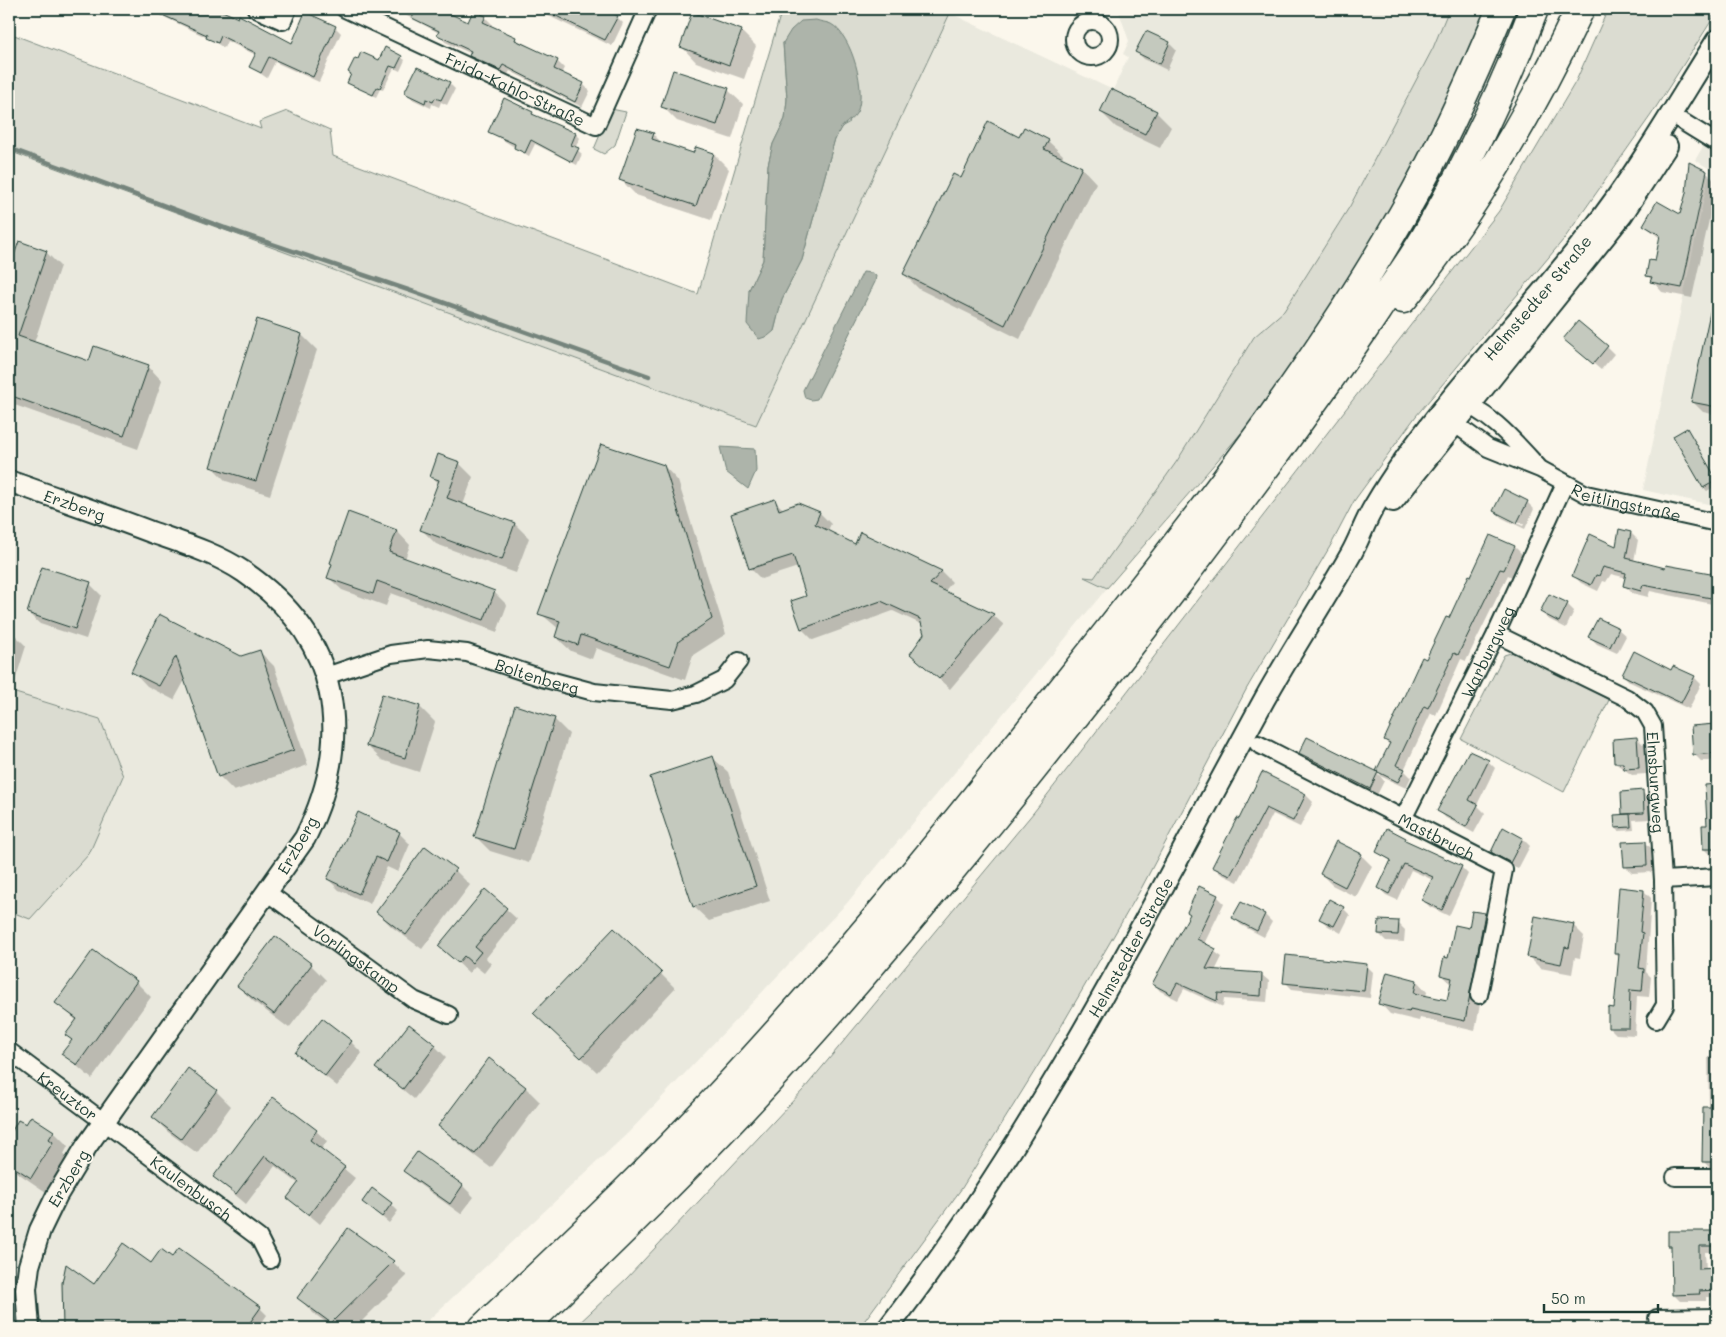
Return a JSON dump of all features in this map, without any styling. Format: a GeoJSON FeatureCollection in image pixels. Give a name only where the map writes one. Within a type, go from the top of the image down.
{"type":"FeatureCollection","features":[{"type":"Feature","properties":{"kind":"highway"},"geometry":{"type":"LineString","coordinates":[[483,1328],[694,1120],[814,990],[995,773],[1176,545],[1303,371],[1355,294],[1404,213],[1441,142],[1501,9]]}},
{"type":"Feature","properties":{"kind":"highway"},"geometry":{"type":"LineString","coordinates":[[523,1328],[653,1201],[748,1103],[840,1000],[919,908],[1138,635],[1277,453],[1346,357],[1428,232],[1468,158],[1534,9]]}},
{"type":"Feature","properties":{"kind":"highway"},"geometry":{"type":"LineString","coordinates":[[1346,357],[1390,315],[1429,266],[1480,194],[1517,134],[1548,77],[1580,9]]}},
{"type":"Feature","properties":{"kind":"street"},"geometry":{"type":"LineString","coordinates":[[256,9],[286,15]]}},
{"type":"Feature","properties":{"kind":"street","name":"Frida-Kahlo-Straße"},"geometry":{"type":"LineString","coordinates":[[345,9],[596,126],[648,9]]}},
{"type":"Feature","properties":{"kind":"street","name":"Helmstedter Straße"},"geometry":{"type":"LineString","coordinates":[[1352,551],[1454,423],[1461,402],[1590,234],[1658,137],[1717,40]]}},
{"type":"Feature","properties":{"kind":"street","name":"Helmstedter Straße"},"geometry":{"type":"LineString","coordinates":[[888,1328],[990,1185],[1056,1079],[1151,912],[1264,699],[1352,551],[1374,507],[1418,443],[1461,402],[1622,215],[1717,64]]}},
{"type":"Feature","properties":{"kind":"street"},"geometry":{"type":"LineString","coordinates":[[1682,122],[1717,143]]}},
{"type":"Feature","properties":{"kind":"street","name":"Reitlingstraße"},"geometry":{"type":"LineString","coordinates":[[1461,402],[1506,433],[1540,469]]}},
{"type":"Feature","properties":{"kind":"street","name":"Reitlingstraße"},"geometry":{"type":"LineString","coordinates":[[1454,423],[1488,448],[1540,469],[1586,494],[1717,523]]}},
{"type":"Feature","properties":{"kind":"street","name":"Erzberg"},"geometry":{"type":"LineString","coordinates":[[9,481],[189,546],[222,560],[245,573],[284,606],[302,627],[315,649],[326,676],[334,722],[330,768],[314,819],[305,838],[75,1164],[40,1230],[29,1266],[26,1289],[29,1328]]}},
{"type":"Feature","properties":{"kind":"street","name":"Warburgweg"},"geometry":{"type":"LineString","coordinates":[[1404,817],[1496,634],[1566,483]]}},
{"type":"Feature","properties":{"kind":"street","name":"Elmsburgweg"},"geometry":{"type":"LineString","coordinates":[[1496,634],[1627,698],[1645,712],[1653,726],[1664,880],[1665,1005],[1656,1020]]}},
{"type":"Feature","properties":{"kind":"street","name":"Boltenberg"},"geometry":{"type":"LineString","coordinates":[[326,676],[391,654],[428,649],[467,653],[542,678],[594,692],[672,700],[696,694],[724,680],[739,660]]}},
{"type":"Feature","properties":{"kind":"street","name":"Mastbruch"},"geometry":{"type":"LineString","coordinates":[[1258,744],[1404,817],[1504,870],[1479,994]]}},
{"type":"Feature","properties":{"kind":"street"},"geometry":{"type":"LineString","coordinates":[[1664,880],[1717,877]]}},
{"type":"Feature","properties":{"kind":"street","name":"Vorlingskamp"},"geometry":{"type":"LineString","coordinates":[[268,893],[414,1000],[449,1015]]}},
{"type":"Feature","properties":{"kind":"street","name":"Kreuztor"},"geometry":{"type":"LineString","coordinates":[[9,1051],[105,1121]]}},
{"type":"Feature","properties":{"kind":"street","name":"Kaulenbusch"},"geometry":{"type":"LineString","coordinates":[[105,1121],[259,1238],[270,1260]]}},
{"type":"Feature","properties":{"kind":"street"},"geometry":{"type":"LineString","coordinates":[[1675,1177],[1717,1177]]}},
{"type":"Feature","properties":{"kind":"street"},"geometry":{"type":"LineString","coordinates":[[1657,1318],[1717,1317]]}},
{"type":"Feature","properties":{"kind":"shaded area"},"geometry":{"type":"Polygon","coordinates":[[[782,9],[952,9],[756,425],[9,151],[9,33],[261,129],[259,122],[287,111],[330,130],[333,156],[698,294],[782,9]],[[783,43],[787,99],[785,119],[773,144],[768,165],[763,260],[749,290],[774,331],[782,299],[802,260],[834,142],[841,127],[850,122],[783,43]]]}},
{"type":"Feature","properties":{"kind":"shaded area"},"geometry":{"type":"Polygon","coordinates":[[[1118,9],[1449,9],[1433,48],[1350,206],[1284,311],[1254,337],[1177,461],[1094,579],[1086,578],[1107,588],[847,903],[629,1132],[420,1328],[9,1328],[9,151],[756,425],[950,13],[1113,90],[1128,57],[1123,54],[1129,41],[1118,9]]]}},
{"type":"Feature","properties":{"kind":"shaded area"},"geometry":{"type":"Polygon","coordinates":[[[1449,9],[1488,9],[1463,69],[1411,176],[1348,288],[1275,394],[1107,588],[1084,577],[1094,578],[1177,461],[1254,337],[1284,311],[1350,206],[1433,48],[1449,9]]]}},
{"type":"Feature","properties":{"kind":"shaded area"},"geometry":{"type":"Polygon","coordinates":[[[1608,9],[1717,9],[1717,12],[1651,115],[1564,239],[1416,416],[1354,501],[1332,543],[1247,688],[1142,887],[1044,1056],[962,1188],[865,1320],[858,1328],[574,1328],[627,1278],[804,1089],[1034,812],[1499,211],[1576,81],[1608,9]]]}},
{"type":"Feature","properties":{"kind":"shaded area"},"geometry":{"type":"Polygon","coordinates":[[[816,20],[831,24],[839,30],[851,51],[859,78],[860,103],[855,115],[841,128],[834,142],[802,260],[782,299],[774,331],[768,336],[759,339],[747,324],[749,290],[763,260],[768,165],[773,144],[785,119],[787,99],[783,43],[791,30],[801,21],[816,20]]]}},
{"type":"Feature","properties":{"kind":"shaded area"},"geometry":{"type":"Polygon","coordinates":[[[611,109],[626,112],[615,145],[604,154],[594,149],[611,109]]]}},
{"type":"Feature","properties":{"kind":"shaded area"},"geometry":{"type":"Polygon","coordinates":[[[1717,123],[1717,506],[1643,490],[1710,169],[1695,160],[1717,123]]]}},
{"type":"Feature","properties":{"kind":"shaded area"},"geometry":{"type":"Polygon","coordinates":[[[863,272],[872,273],[876,276],[875,282],[817,399],[805,398],[803,390],[863,272]]]}},
{"type":"Feature","properties":{"kind":"shaded area"},"geometry":{"type":"Polygon","coordinates":[[[720,447],[755,449],[756,471],[748,489],[726,472],[720,447]]]}},
{"type":"Feature","properties":{"kind":"shaded area"},"geometry":{"type":"Polygon","coordinates":[[[1517,651],[1609,700],[1564,792],[1461,739],[1504,655],[1517,651]]]}},
{"type":"Feature","properties":{"kind":"shaded area"},"geometry":{"type":"Polygon","coordinates":[[[9,691],[100,719],[123,776],[89,854],[30,919],[9,911],[9,691]]]}},
{"type":"Feature","properties":{"kind":"building"},"geometry":{"type":"Polygon","coordinates":[[[149,9],[218,9],[238,18],[239,15],[292,43],[305,12],[336,26],[313,77],[269,57],[261,73],[249,67],[256,53],[221,36],[218,43],[206,38],[207,35],[149,9]]]}},
{"type":"Feature","properties":{"kind":"building"},"geometry":{"type":"Polygon","coordinates":[[[417,9],[440,9],[468,22],[473,11],[486,16],[483,22],[516,37],[515,40],[558,60],[554,69],[584,83],[575,102],[503,65],[500,70],[469,56],[471,51],[437,35],[439,31],[412,18],[417,9]]]}},
{"type":"Feature","properties":{"kind":"building"},"geometry":{"type":"Polygon","coordinates":[[[542,9],[604,9],[618,16],[605,40],[542,9]]]}},
{"type":"Feature","properties":{"kind":"building"},"geometry":{"type":"Polygon","coordinates":[[[692,12],[742,30],[729,65],[680,47],[692,12]]]}},
{"type":"Feature","properties":{"kind":"building"},"geometry":{"type":"Polygon","coordinates":[[[1146,31],[1170,42],[1160,64],[1135,52],[1146,31]]]}},
{"type":"Feature","properties":{"kind":"building"},"geometry":{"type":"Polygon","coordinates":[[[385,47],[402,56],[396,68],[390,66],[380,88],[377,87],[373,95],[347,83],[351,74],[348,72],[355,58],[358,59],[361,52],[379,60],[385,47]]]}},
{"type":"Feature","properties":{"kind":"building"},"geometry":{"type":"Polygon","coordinates":[[[417,67],[450,82],[441,100],[435,98],[433,102],[426,99],[425,103],[404,93],[417,67]]]}},
{"type":"Feature","properties":{"kind":"building"},"geometry":{"type":"Polygon","coordinates":[[[673,70],[729,88],[717,125],[661,107],[673,70]]]}},
{"type":"Feature","properties":{"kind":"building"},"geometry":{"type":"Polygon","coordinates":[[[1111,89],[1157,111],[1145,134],[1100,112],[1111,89]]]}},
{"type":"Feature","properties":{"kind":"building"},"geometry":{"type":"Polygon","coordinates":[[[504,98],[533,112],[532,114],[576,133],[571,145],[579,148],[572,162],[531,140],[525,153],[514,148],[515,144],[488,132],[504,98]]]}},
{"type":"Feature","properties":{"kind":"building"},"geometry":{"type":"Polygon","coordinates":[[[988,121],[1019,137],[1024,127],[1049,140],[1044,149],[1082,167],[1005,325],[903,274],[953,174],[961,178],[988,121]]]}},
{"type":"Feature","properties":{"kind":"building"},"geometry":{"type":"Polygon","coordinates":[[[637,128],[654,133],[652,139],[693,153],[696,147],[714,153],[696,206],[619,180],[637,128]]]}},
{"type":"Feature","properties":{"kind":"building"},"geometry":{"type":"Polygon","coordinates":[[[1689,162],[1707,171],[1682,288],[1650,282],[1652,277],[1646,276],[1649,260],[1655,261],[1660,235],[1643,225],[1657,201],[1680,214],[1686,193],[1689,162]]]}},
{"type":"Feature","properties":{"kind":"building"},"geometry":{"type":"Polygon","coordinates":[[[19,241],[47,251],[18,336],[89,361],[94,346],[149,365],[124,436],[9,395],[9,270],[19,241]]]}},
{"type":"Feature","properties":{"kind":"building"},"geometry":{"type":"Polygon","coordinates":[[[1712,303],[1717,303],[1717,407],[1691,402],[1712,303]]]}},
{"type":"Feature","properties":{"kind":"building"},"geometry":{"type":"Polygon","coordinates":[[[257,319],[302,334],[256,481],[210,467],[257,319]]]}},
{"type":"Feature","properties":{"kind":"building"},"geometry":{"type":"Polygon","coordinates":[[[1578,321],[1608,346],[1593,364],[1563,339],[1578,321]]]}},
{"type":"Feature","properties":{"kind":"building"},"geometry":{"type":"Polygon","coordinates":[[[1687,428],[1717,480],[1703,488],[1673,436],[1687,428]]]}},
{"type":"Feature","properties":{"kind":"building"},"geometry":{"type":"Polygon","coordinates":[[[601,444],[664,465],[712,619],[679,641],[670,666],[581,635],[578,645],[555,637],[560,621],[538,614],[601,444]]]}},
{"type":"Feature","properties":{"kind":"building"},"geometry":{"type":"Polygon","coordinates":[[[438,454],[460,462],[447,498],[515,523],[502,560],[420,530],[439,480],[430,477],[438,454]]]}},
{"type":"Feature","properties":{"kind":"building"},"geometry":{"type":"Polygon","coordinates":[[[1504,489],[1528,501],[1517,523],[1493,511],[1504,489]]]}},
{"type":"Feature","properties":{"kind":"building"},"geometry":{"type":"Polygon","coordinates":[[[775,499],[779,510],[798,503],[820,512],[815,524],[855,544],[860,532],[942,571],[930,584],[994,614],[939,679],[910,654],[924,634],[920,619],[881,601],[801,629],[791,601],[806,596],[793,555],[749,569],[731,514],[775,499]]]}},
{"type":"Feature","properties":{"kind":"building"},"geometry":{"type":"Polygon","coordinates":[[[348,512],[397,530],[389,552],[495,591],[484,620],[377,581],[373,594],[327,578],[332,564],[330,563],[348,512]]]}},
{"type":"Feature","properties":{"kind":"building"},"geometry":{"type":"Polygon","coordinates":[[[1619,529],[1631,532],[1626,558],[1665,568],[1666,565],[1716,574],[1711,598],[1643,585],[1641,591],[1623,586],[1626,573],[1603,567],[1599,576],[1596,575],[1591,585],[1572,576],[1590,534],[1616,546],[1619,529]]]}},
{"type":"Feature","properties":{"kind":"building"},"geometry":{"type":"Polygon","coordinates":[[[1490,535],[1515,546],[1504,570],[1500,569],[1458,655],[1454,653],[1428,708],[1424,706],[1396,765],[1405,769],[1398,782],[1376,771],[1390,743],[1384,740],[1422,657],[1426,659],[1446,617],[1449,618],[1490,535]]]}},
{"type":"Feature","properties":{"kind":"building"},"geometry":{"type":"Polygon","coordinates":[[[42,567],[91,582],[75,629],[27,613],[42,567]]]}},
{"type":"Feature","properties":{"kind":"building"},"geometry":{"type":"Polygon","coordinates":[[[1549,594],[1568,603],[1559,622],[1540,612],[1549,594]]]}},
{"type":"Feature","properties":{"kind":"building"},"geometry":{"type":"Polygon","coordinates":[[[159,614],[241,656],[260,650],[294,750],[218,777],[176,656],[159,686],[131,672],[159,614]]]}},
{"type":"Feature","properties":{"kind":"building"},"geometry":{"type":"Polygon","coordinates":[[[1598,618],[1619,628],[1610,647],[1588,637],[1598,618]]]}},
{"type":"Feature","properties":{"kind":"building"},"geometry":{"type":"Polygon","coordinates":[[[1634,651],[1671,670],[1673,666],[1695,676],[1681,703],[1622,675],[1634,651]]]}},
{"type":"Feature","properties":{"kind":"building"},"geometry":{"type":"Polygon","coordinates":[[[382,694],[420,706],[405,758],[366,746],[382,694]]]}},
{"type":"Feature","properties":{"kind":"building"},"geometry":{"type":"Polygon","coordinates":[[[515,705],[555,718],[514,849],[474,837],[515,705]]]}},
{"type":"Feature","properties":{"kind":"building"},"geometry":{"type":"Polygon","coordinates":[[[1715,724],[1717,753],[1693,755],[1691,726],[1715,724]]]}},
{"type":"Feature","properties":{"kind":"building"},"geometry":{"type":"Polygon","coordinates":[[[1307,737],[1378,772],[1370,789],[1299,753],[1307,737]]]}},
{"type":"Feature","properties":{"kind":"building"},"geometry":{"type":"Polygon","coordinates":[[[1637,737],[1639,768],[1624,769],[1623,763],[1614,763],[1613,739],[1637,737]]]}},
{"type":"Feature","properties":{"kind":"building"},"geometry":{"type":"Polygon","coordinates":[[[1469,751],[1489,760],[1469,800],[1478,805],[1466,827],[1437,811],[1469,751]]]}},
{"type":"Feature","properties":{"kind":"building"},"geometry":{"type":"Polygon","coordinates":[[[713,756],[756,886],[693,907],[650,777],[713,756]]]}},
{"type":"Feature","properties":{"kind":"building"},"geometry":{"type":"Polygon","coordinates":[[[1262,772],[1306,794],[1293,821],[1266,808],[1230,876],[1212,867],[1237,818],[1239,819],[1262,772]]]}},
{"type":"Feature","properties":{"kind":"building"},"geometry":{"type":"Polygon","coordinates":[[[1717,784],[1717,849],[1703,849],[1702,825],[1707,825],[1705,785],[1717,784]]]}},
{"type":"Feature","properties":{"kind":"building"},"geometry":{"type":"Polygon","coordinates":[[[1643,790],[1644,813],[1622,814],[1621,792],[1643,790]]]}},
{"type":"Feature","properties":{"kind":"building"},"geometry":{"type":"Polygon","coordinates":[[[358,812],[400,832],[387,862],[376,857],[359,894],[327,879],[358,812]]]}},
{"type":"Feature","properties":{"kind":"building"},"geometry":{"type":"Polygon","coordinates":[[[1630,814],[1631,827],[1615,828],[1614,815],[1630,814]]]}},
{"type":"Feature","properties":{"kind":"building"},"geometry":{"type":"Polygon","coordinates":[[[1503,827],[1523,838],[1510,863],[1491,852],[1503,827]]]}},
{"type":"Feature","properties":{"kind":"building"},"geometry":{"type":"Polygon","coordinates":[[[1387,828],[1406,838],[1405,840],[1462,866],[1442,910],[1421,900],[1433,877],[1404,864],[1389,894],[1378,888],[1391,860],[1376,852],[1387,828]]]}},
{"type":"Feature","properties":{"kind":"building"},"geometry":{"type":"Polygon","coordinates":[[[1336,841],[1362,854],[1345,887],[1320,874],[1336,841]]]}},
{"type":"Feature","properties":{"kind":"building"},"geometry":{"type":"Polygon","coordinates":[[[1646,841],[1647,866],[1624,867],[1622,842],[1646,841]]]}},
{"type":"Feature","properties":{"kind":"building"},"geometry":{"type":"Polygon","coordinates":[[[425,846],[456,869],[406,935],[376,912],[425,846]]]}},
{"type":"Feature","properties":{"kind":"building"},"geometry":{"type":"Polygon","coordinates":[[[1199,886],[1218,895],[1197,939],[1216,949],[1206,969],[1262,973],[1261,996],[1218,993],[1217,1001],[1177,983],[1171,994],[1152,984],[1190,914],[1187,912],[1199,886]]]}},
{"type":"Feature","properties":{"kind":"building"},"geometry":{"type":"Polygon","coordinates":[[[1619,887],[1644,890],[1640,932],[1643,933],[1639,968],[1644,969],[1642,991],[1630,990],[1629,1028],[1608,1028],[1608,1007],[1614,1008],[1619,954],[1614,954],[1619,887]]]}},
{"type":"Feature","properties":{"kind":"building"},"geometry":{"type":"Polygon","coordinates":[[[485,889],[507,908],[475,947],[481,952],[472,963],[464,956],[458,963],[438,946],[485,889]]]}},
{"type":"Feature","properties":{"kind":"building"},"geometry":{"type":"Polygon","coordinates":[[[1329,899],[1344,907],[1334,926],[1319,919],[1329,899]]]}},
{"type":"Feature","properties":{"kind":"building"},"geometry":{"type":"Polygon","coordinates":[[[1241,902],[1265,914],[1257,931],[1232,918],[1241,902]]]}},
{"type":"Feature","properties":{"kind":"building"},"geometry":{"type":"Polygon","coordinates":[[[1472,911],[1485,913],[1465,1021],[1410,1009],[1409,1012],[1378,1004],[1387,972],[1417,980],[1414,993],[1447,1000],[1452,978],[1440,975],[1444,957],[1448,958],[1455,925],[1469,928],[1472,911]]]}},
{"type":"Feature","properties":{"kind":"building"},"geometry":{"type":"Polygon","coordinates":[[[1535,916],[1574,924],[1569,948],[1565,947],[1561,964],[1527,957],[1535,916]]]}},
{"type":"Feature","properties":{"kind":"building"},"geometry":{"type":"Polygon","coordinates":[[[1379,920],[1399,921],[1398,935],[1378,934],[1379,920]]]}},
{"type":"Feature","properties":{"kind":"building"},"geometry":{"type":"Polygon","coordinates":[[[614,928],[662,973],[581,1058],[533,1013],[614,928]]]}},
{"type":"Feature","properties":{"kind":"building"},"geometry":{"type":"Polygon","coordinates":[[[275,936],[312,964],[274,1014],[237,986],[275,936]]]}},
{"type":"Feature","properties":{"kind":"building"},"geometry":{"type":"Polygon","coordinates":[[[93,950],[137,981],[77,1065],[61,1054],[72,1040],[65,1035],[77,1019],[55,1003],[93,950]]]}},
{"type":"Feature","properties":{"kind":"building"},"geometry":{"type":"Polygon","coordinates":[[[1286,955],[1367,964],[1364,991],[1283,983],[1286,955]]]}},
{"type":"Feature","properties":{"kind":"building"},"geometry":{"type":"Polygon","coordinates":[[[322,1018],[352,1041],[325,1076],[295,1053],[322,1018]]]}},
{"type":"Feature","properties":{"kind":"building"},"geometry":{"type":"Polygon","coordinates":[[[409,1024],[436,1045],[403,1089],[375,1068],[409,1024]]]}},
{"type":"Feature","properties":{"kind":"building"},"geometry":{"type":"Polygon","coordinates":[[[489,1058],[526,1087],[475,1154],[438,1126],[489,1058]]]}},
{"type":"Feature","properties":{"kind":"building"},"geometry":{"type":"Polygon","coordinates":[[[188,1068],[217,1090],[181,1139],[152,1117],[188,1068]]]}},
{"type":"Feature","properties":{"kind":"building"},"geometry":{"type":"Polygon","coordinates":[[[273,1097],[317,1130],[310,1140],[345,1167],[309,1215],[287,1198],[299,1182],[265,1156],[236,1194],[213,1177],[273,1097]]]}},
{"type":"Feature","properties":{"kind":"building"},"geometry":{"type":"Polygon","coordinates":[[[1703,1107],[1717,1107],[1717,1162],[1702,1162],[1703,1107]]]}},
{"type":"Feature","properties":{"kind":"building"},"geometry":{"type":"Polygon","coordinates":[[[31,1116],[54,1131],[49,1139],[53,1142],[31,1178],[9,1164],[9,1136],[18,1120],[26,1124],[31,1116]]]}},
{"type":"Feature","properties":{"kind":"building"},"geometry":{"type":"Polygon","coordinates":[[[417,1152],[463,1185],[450,1204],[403,1171],[417,1152]]]}},
{"type":"Feature","properties":{"kind":"building"},"geometry":{"type":"Polygon","coordinates":[[[372,1188],[392,1203],[382,1217],[362,1202],[372,1188]]]}},
{"type":"Feature","properties":{"kind":"building"},"geometry":{"type":"Polygon","coordinates":[[[348,1228],[394,1261],[331,1323],[297,1298],[348,1228]]]}},
{"type":"Feature","properties":{"kind":"building"},"geometry":{"type":"Polygon","coordinates":[[[1668,1231],[1717,1231],[1717,1246],[1699,1246],[1699,1269],[1717,1268],[1717,1290],[1699,1291],[1700,1294],[1672,1295],[1671,1246],[1668,1246],[1668,1231]]]}},
{"type":"Feature","properties":{"kind":"building"},"geometry":{"type":"Polygon","coordinates":[[[123,1243],[151,1263],[161,1249],[172,1257],[179,1248],[261,1307],[246,1328],[63,1328],[62,1283],[66,1264],[94,1284],[123,1243]]]}},
{"type":"Feature","properties":{"kind":"waterway"},"geometry":{"type":"LineString","coordinates":[[9,148],[225,228],[414,292],[649,376]]}}]}
